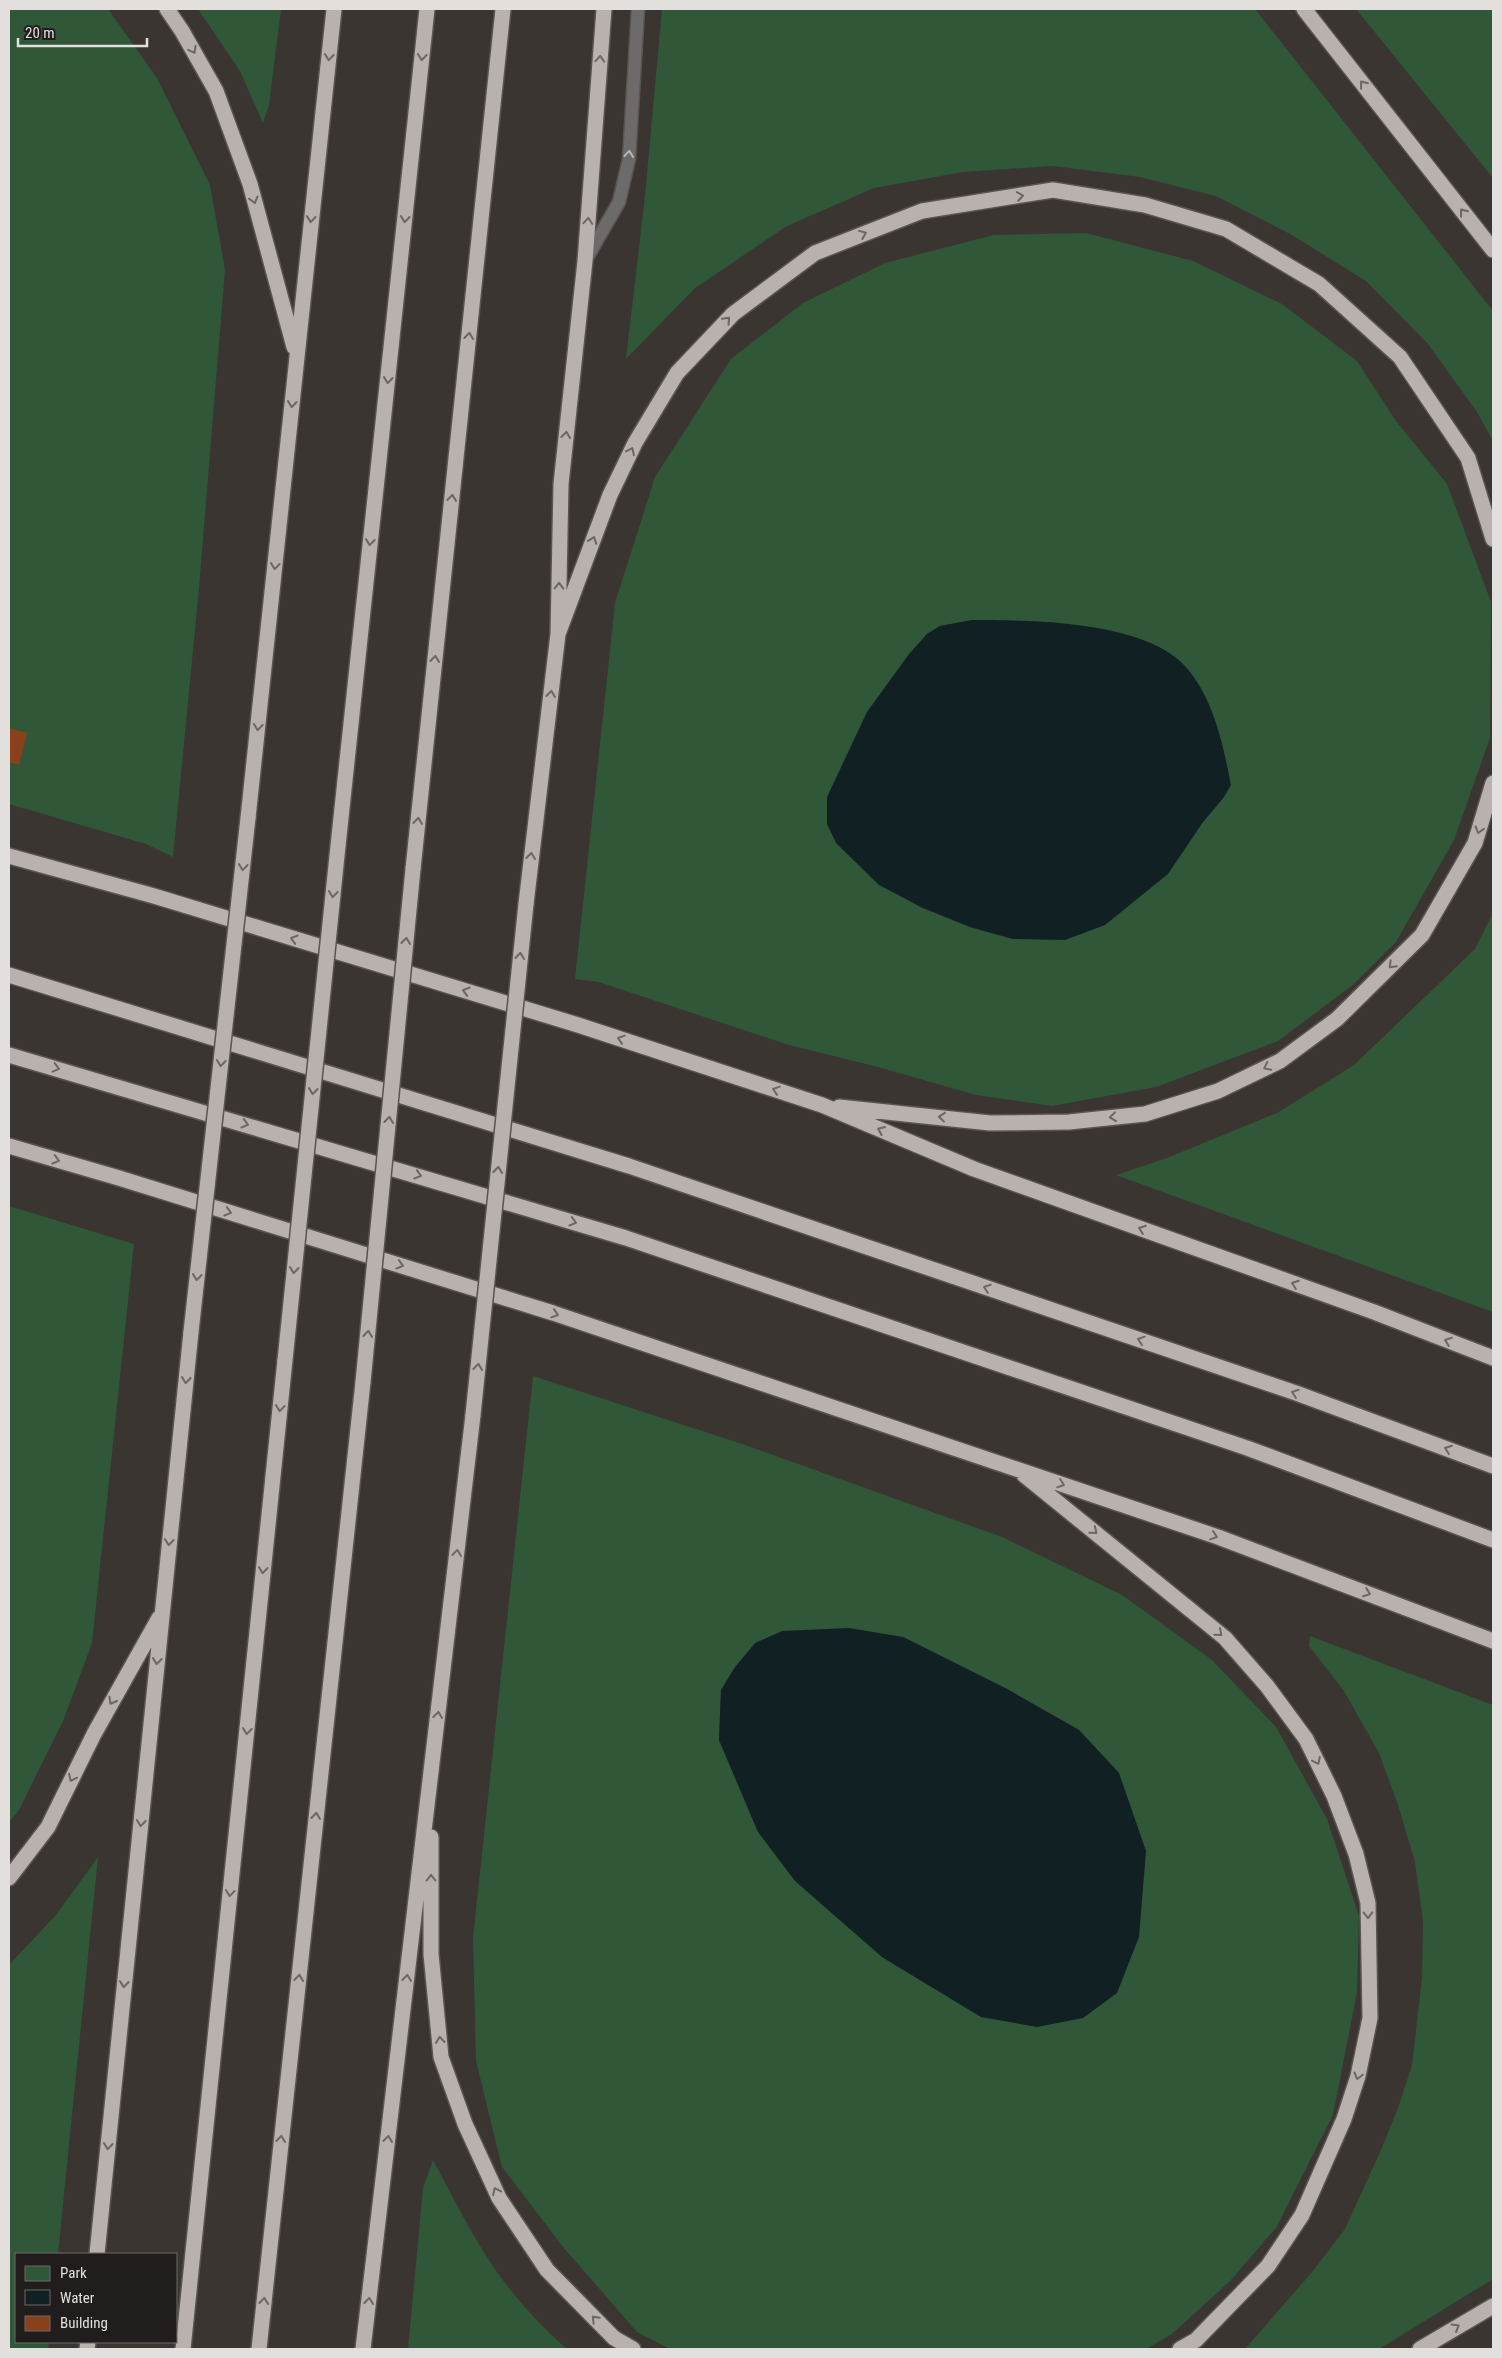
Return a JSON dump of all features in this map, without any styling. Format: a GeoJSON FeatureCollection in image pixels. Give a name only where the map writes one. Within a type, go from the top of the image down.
{"type":"FeatureCollection","features":[{"type":"Feature","properties":{"kind":"highway"},"geometry":{"type":"LineString","coordinates":[[167,9],[182,31],[216,91],[250,184],[297,355]]}},
{"type":"Feature","properties":{"kind":"highway"},"geometry":{"type":"LineString","coordinates":[[97,2253],[191,1332],[334,9]]}},
{"type":"Feature","properties":{"kind":"highway"},"geometry":{"type":"LineString","coordinates":[[183,2349],[338,846],[427,9]]}},
{"type":"Feature","properties":{"kind":"highway"},"geometry":{"type":"LineString","coordinates":[[259,2349],[363,1382],[413,870],[503,9]]}},
{"type":"Feature","properties":{"kind":"highway"},"geometry":{"type":"LineString","coordinates":[[363,2349],[473,1415],[526,904],[558,634],[561,484],[585,261],[604,9]]}},
{"type":"Feature","properties":{"kind":"highway"},"geometry":{"type":"LineString","coordinates":[[1304,9],[1493,250]]}},
{"type":"Feature","properties":{"kind":"highway"},"geometry":{"type":"LineString","coordinates":[[558,634],[610,494],[635,442],[677,373],[733,314],[815,253],[922,211],[1053,190],[1145,205],[1226,229],[1319,284],[1400,358],[1468,458],[1493,539]]}},
{"type":"Feature","properties":{"kind":"highway"},"geometry":{"type":"LineString","coordinates":[[822,1105],[990,1122],[1068,1122],[1145,1114],[1218,1091],[1280,1061],[1337,1019],[1422,935],[1475,843],[1493,783]]}},
{"type":"Feature","properties":{"kind":"highway"},"geometry":{"type":"LineString","coordinates":[[9,856],[154,896],[578,1025],[822,1105],[974,1169],[1374,1312],[1493,1358]]}},
{"type":"Feature","properties":{"kind":"highway"},"geometry":{"type":"LineString","coordinates":[[9,975],[629,1166],[1296,1393],[1493,1466]]}},
{"type":"Feature","properties":{"kind":"highway"},"geometry":{"type":"LineString","coordinates":[[9,1055],[626,1238],[1247,1448],[1493,1540]]}},
{"type":"Feature","properties":{"kind":"highway"},"geometry":{"type":"LineString","coordinates":[[9,1146],[119,1178],[554,1313],[1218,1537],[1493,1641]]}},
{"type":"Feature","properties":{"kind":"highway"},"geometry":{"type":"LineString","coordinates":[[1014,1468],[1225,1638],[1267,1686],[1306,1739],[1334,1796],[1356,1854],[1368,1903],[1370,2018],[1358,2076],[1344,2119],[1325,2165],[1302,2216],[1268,2266],[1196,2340],[1180,2349]]}},
{"type":"Feature","properties":{"kind":"highway"},"geometry":{"type":"LineString","coordinates":[[9,1878],[48,1827],[94,1734],[162,1613]]}},
{"type":"Feature","properties":{"kind":"highway"},"geometry":{"type":"LineString","coordinates":[[432,1763],[431,1954],[444,2065],[465,2124],[499,2198],[547,2270],[614,2338],[632,2349]]}},
{"type":"Feature","properties":{"kind":"highway"},"geometry":{"type":"LineString","coordinates":[[1420,2349],[1493,2306]]}},
{"type":"Feature","properties":{"kind":"lane"},"geometry":{"type":"LineString","coordinates":[[585,261],[619,202],[629,159],[638,9]]}},
{"type":"Feature","properties":{"kind":"green space"},"geometry":{"type":"Polygon","coordinates":[[[9,9],[108,9],[157,78],[210,185],[225,270],[199,588],[173,857],[146,844],[9,804],[9,9]]]}},
{"type":"Feature","properties":{"kind":"green space"},"geometry":{"type":"Polygon","coordinates":[[[198,9],[281,9],[269,105],[263,123],[240,71],[198,9]]]}},
{"type":"Feature","properties":{"kind":"green space"},"geometry":{"type":"Polygon","coordinates":[[[662,9],[1255,9],[1493,311],[1493,441],[1477,412],[1428,344],[1366,281],[1292,235],[1216,196],[1140,177],[1053,166],[963,172],[874,188],[787,226],[695,288],[626,359],[645,196],[662,9]]]}},
{"type":"Feature","properties":{"kind":"green space"},"geometry":{"type":"Polygon","coordinates":[[[1356,9],[1493,9],[1493,178],[1369,25],[1356,9]]]}},
{"type":"Feature","properties":{"kind":"green space"},"geometry":{"type":"Polygon","coordinates":[[[1086,233],[1193,261],[1282,304],[1357,361],[1396,421],[1447,484],[1491,602],[1490,738],[1454,840],[1396,942],[1354,984],[1278,1041],[1156,1087],[1052,1106],[976,1095],[878,1067],[789,1045],[599,982],[575,979],[615,603],[655,477],[731,359],[803,303],[885,263],[994,235],[1086,233]],[[972,620],[940,626],[927,634],[836,843],[859,865],[920,907],[970,927],[1013,939],[1203,822],[1224,797],[1223,746],[1207,702],[1060,623],[972,620]]]}},
{"type":"Feature","properties":{"kind":"green space"},"geometry":{"type":"Polygon","coordinates":[[[1493,913],[1493,1312],[1116,1175],[1167,1158],[1277,1113],[1354,1065],[1475,949],[1493,913]]]}},
{"type":"Feature","properties":{"kind":"green space"},"geometry":{"type":"Polygon","coordinates":[[[9,1206],[134,1244],[92,1643],[63,1721],[19,1810],[9,1822],[9,1206]]]}},
{"type":"Feature","properties":{"kind":"green space"},"geometry":{"type":"Polygon","coordinates":[[[533,1376],[745,1445],[1002,1537],[1122,1595],[1212,1660],[1276,1727],[1327,1819],[1359,1916],[1357,1992],[1333,2115],[1276,2228],[1230,2281],[1172,2334],[1146,2349],[670,2349],[637,2332],[563,2247],[502,2167],[476,2061],[473,1938],[533,1376]],[[903,1637],[721,1690],[719,1740],[758,1832],[882,1957],[981,2017],[1119,1773],[1079,1730],[1007,1689],[903,1637]]]}},
{"type":"Feature","properties":{"kind":"green space"},"geometry":{"type":"Polygon","coordinates":[[[1310,1636],[1493,1705],[1493,2279],[1379,2349],[1245,2349],[1313,2271],[1345,2229],[1397,2111],[1412,2065],[1422,1978],[1423,1921],[1415,1862],[1398,1805],[1379,1753],[1344,1691],[1309,1646],[1310,1636]]]}},
{"type":"Feature","properties":{"kind":"green space"},"geometry":{"type":"Polygon","coordinates":[[[98,1857],[58,2253],[15,2253],[15,2343],[49,2343],[48,2349],[9,2349],[9,1965],[56,1915],[98,1857]]]}},
{"type":"Feature","properties":{"kind":"green space"},"geometry":{"type":"Polygon","coordinates":[[[433,2160],[471,2231],[503,2280],[544,2328],[567,2349],[408,2349],[423,2188],[433,2160]]]}},
{"type":"Feature","properties":{"kind":"water"},"geometry":{"type":"Polygon","coordinates":[[[972,620],[1023,621],[1084,626],[1114,631],[1142,639],[1165,650],[1184,665],[1194,677],[1210,706],[1220,737],[1231,785],[1168,874],[1105,925],[1065,940],[1013,939],[970,927],[921,907],[879,885],[836,843],[827,824],[827,797],[867,712],[909,654],[927,634],[940,626],[972,620]]]}},
{"type":"Feature","properties":{"kind":"water"},"geometry":{"type":"Polygon","coordinates":[[[849,1628],[903,1637],[1007,1689],[1079,1730],[1119,1773],[1146,1851],[1139,1937],[1117,1993],[1083,2018],[1037,2027],[981,2017],[882,1957],[795,1881],[758,1832],[719,1740],[721,1690],[735,1667],[755,1643],[782,1631],[849,1628]]]}},
{"type":"Feature","properties":{"kind":"building"},"geometry":{"type":"Polygon","coordinates":[[[9,728],[27,733],[19,765],[9,762],[9,728]]]}}]}
